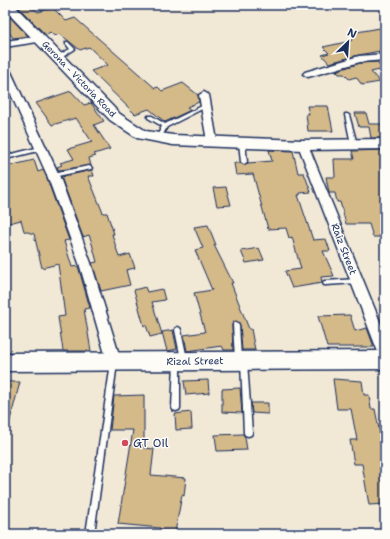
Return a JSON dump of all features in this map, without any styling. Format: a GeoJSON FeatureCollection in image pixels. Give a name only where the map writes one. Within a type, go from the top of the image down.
{"type":"FeatureCollection","features":[{"type":"Feature","properties":{"kind":"main road","name":"Gerona - Victoria Road"},"geometry":{"type":"LineString","coordinates":[[13,6],[41,39],[59,56],[115,117],[142,135],[161,132],[212,142],[303,145],[385,144]]}},
{"type":"Feature","properties":{"kind":"main road","name":"Rizal Street"},"geometry":{"type":"LineString","coordinates":[[5,362],[385,360]]}},
{"type":"Feature","properties":{"kind":"street"},"geometry":{"type":"LineString","coordinates":[[5,44],[41,39]]}},
{"type":"Feature","properties":{"kind":"street"},"geometry":{"type":"LineString","coordinates":[[308,74],[359,58],[385,57]]}},
{"type":"Feature","properties":{"kind":"street"},"geometry":{"type":"LineString","coordinates":[[5,70],[53,175],[85,262],[114,361]]}},
{"type":"Feature","properties":{"kind":"street"},"geometry":{"type":"LineString","coordinates":[[204,95],[212,142]]}},
{"type":"Feature","properties":{"kind":"street","name":"Raiz Street"},"geometry":{"type":"LineString","coordinates":[[303,145],[385,352]]}},
{"type":"Feature","properties":{"kind":"lane"},"geometry":{"type":"LineString","coordinates":[[59,56],[73,49],[67,43]]}},
{"type":"Feature","properties":{"kind":"lane"},"geometry":{"type":"LineString","coordinates":[[150,117],[161,132],[206,106]]}},
{"type":"Feature","properties":{"kind":"lane"},"geometry":{"type":"LineString","coordinates":[[347,115],[354,144]]}},
{"type":"Feature","properties":{"kind":"lane"},"geometry":{"type":"LineString","coordinates":[[242,142],[244,162]]}},
{"type":"Feature","properties":{"kind":"lane"},"geometry":{"type":"LineString","coordinates":[[10,156],[40,149]]}},
{"type":"Feature","properties":{"kind":"lane"},"geometry":{"type":"LineString","coordinates":[[53,175],[89,168]]}},
{"type":"Feature","properties":{"kind":"lane"},"geometry":{"type":"LineString","coordinates":[[326,283],[357,281]]}},
{"type":"Feature","properties":{"kind":"lane"},"geometry":{"type":"LineString","coordinates":[[236,325],[248,433]]}},
{"type":"Feature","properties":{"kind":"lane"},"geometry":{"type":"LineString","coordinates":[[176,408],[181,361],[178,330]]}},
{"type":"Feature","properties":{"kind":"lane"},"geometry":{"type":"LineString","coordinates":[[90,534],[114,361]]}},
{"type":"Feature","properties":{"kind":"building"},"geometry":{"type":"Polygon","coordinates":[[[28,5],[38,12],[53,8],[66,21],[75,18],[155,88],[158,87],[162,91],[183,83],[198,95],[199,102],[187,107],[191,110],[165,122],[149,109],[135,114],[91,71],[108,65],[89,47],[80,50],[60,34],[54,36],[50,32],[46,35],[19,8],[28,5]]]}},
{"type":"Feature","properties":{"kind":"building"},"geometry":{"type":"Polygon","coordinates":[[[5,12],[28,36],[13,38],[5,26],[5,12]]]}},
{"type":"Feature","properties":{"kind":"building"},"geometry":{"type":"Polygon","coordinates":[[[380,28],[385,32],[385,50],[329,63],[322,55],[329,53],[323,47],[351,41],[357,32],[380,28]]]}},
{"type":"Feature","properties":{"kind":"building"},"geometry":{"type":"Polygon","coordinates":[[[377,62],[384,69],[371,72],[380,82],[362,85],[356,77],[349,79],[344,74],[339,74],[336,71],[360,63],[377,62]]]}},
{"type":"Feature","properties":{"kind":"building"},"geometry":{"type":"Polygon","coordinates":[[[71,91],[84,105],[91,103],[104,121],[94,125],[110,149],[94,154],[96,156],[89,158],[91,166],[59,170],[57,167],[62,165],[60,163],[74,159],[68,149],[92,142],[76,118],[52,125],[36,103],[71,91]]]}},
{"type":"Feature","properties":{"kind":"building"},"geometry":{"type":"Polygon","coordinates":[[[307,106],[328,106],[333,131],[308,131],[306,114],[309,114],[307,106]]]}},
{"type":"Feature","properties":{"kind":"building"},"geometry":{"type":"Polygon","coordinates":[[[355,113],[366,113],[369,124],[385,124],[385,138],[371,138],[369,127],[359,127],[355,113]]]}},
{"type":"Feature","properties":{"kind":"building"},"geometry":{"type":"Polygon","coordinates":[[[269,150],[293,151],[298,173],[304,173],[311,192],[300,193],[300,195],[298,195],[313,240],[326,239],[330,251],[323,251],[334,276],[321,277],[322,283],[292,288],[285,271],[301,269],[292,237],[289,238],[286,228],[268,229],[253,174],[236,175],[234,163],[245,165],[248,163],[272,161],[269,150]]]}},
{"type":"Feature","properties":{"kind":"building"},"geometry":{"type":"Polygon","coordinates":[[[385,150],[385,176],[383,176],[385,183],[385,237],[373,237],[369,224],[346,224],[340,202],[337,202],[335,193],[329,193],[326,177],[335,177],[334,159],[354,159],[352,151],[385,150]]]}},
{"type":"Feature","properties":{"kind":"building"},"geometry":{"type":"Polygon","coordinates":[[[34,160],[38,172],[43,170],[46,176],[69,240],[64,241],[72,267],[78,266],[90,308],[84,309],[91,351],[63,351],[58,317],[65,316],[58,264],[42,268],[34,234],[24,231],[21,220],[5,224],[5,167],[34,160]]]}},
{"type":"Feature","properties":{"kind":"building"},"geometry":{"type":"Polygon","coordinates":[[[92,170],[94,176],[88,176],[103,213],[107,213],[114,234],[112,234],[119,257],[130,254],[135,268],[126,270],[130,285],[101,291],[92,263],[97,262],[91,240],[89,235],[83,237],[61,177],[92,170]]]}},
{"type":"Feature","properties":{"kind":"building"},"geometry":{"type":"Polygon","coordinates":[[[226,187],[231,205],[217,206],[213,188],[226,187]]]}},
{"type":"Feature","properties":{"kind":"building"},"geometry":{"type":"Polygon","coordinates":[[[208,225],[216,245],[214,245],[233,283],[231,283],[249,329],[251,329],[255,350],[242,350],[240,325],[235,321],[232,325],[233,350],[224,350],[222,346],[187,351],[184,335],[205,332],[194,293],[212,290],[195,250],[203,248],[194,227],[208,225]]]}},
{"type":"Feature","properties":{"kind":"building"},"geometry":{"type":"Polygon","coordinates":[[[259,248],[264,260],[246,263],[241,251],[259,248]]]}},
{"type":"Feature","properties":{"kind":"building"},"geometry":{"type":"Polygon","coordinates":[[[145,287],[147,292],[162,289],[165,300],[152,302],[162,334],[150,337],[146,325],[144,326],[134,290],[145,287]]]}},
{"type":"Feature","properties":{"kind":"building"},"geometry":{"type":"Polygon","coordinates":[[[350,315],[355,331],[367,328],[374,347],[327,347],[318,316],[350,315]]]}},
{"type":"Feature","properties":{"kind":"building"},"geometry":{"type":"Polygon","coordinates":[[[173,330],[177,349],[167,351],[162,332],[173,330]]]}},
{"type":"Feature","properties":{"kind":"building"},"geometry":{"type":"Polygon","coordinates":[[[333,379],[362,381],[364,395],[369,395],[371,409],[375,409],[381,439],[385,439],[385,504],[369,505],[362,464],[354,464],[350,440],[357,440],[351,409],[337,409],[333,379]]]}},
{"type":"Feature","properties":{"kind":"building"},"geometry":{"type":"Polygon","coordinates":[[[208,380],[209,393],[186,395],[184,381],[208,380]]]}},
{"type":"Feature","properties":{"kind":"building"},"geometry":{"type":"Polygon","coordinates":[[[5,382],[20,382],[9,424],[5,424],[5,382]]]}},
{"type":"Feature","properties":{"kind":"building"},"geometry":{"type":"Polygon","coordinates":[[[240,388],[242,413],[222,412],[222,389],[240,388]]]}},
{"type":"Feature","properties":{"kind":"building"},"geometry":{"type":"Polygon","coordinates":[[[144,395],[144,448],[154,449],[151,475],[186,478],[184,496],[182,495],[175,532],[159,530],[160,528],[118,524],[133,430],[110,430],[114,396],[144,395]]]}},
{"type":"Feature","properties":{"kind":"building"},"geometry":{"type":"Polygon","coordinates":[[[251,403],[268,403],[268,414],[252,413],[251,403]]]}},
{"type":"Feature","properties":{"kind":"building"},"geometry":{"type":"Polygon","coordinates":[[[191,412],[192,429],[176,430],[175,414],[191,412]]]}},
{"type":"Feature","properties":{"kind":"building"},"geometry":{"type":"Polygon","coordinates":[[[243,434],[245,437],[247,450],[217,451],[215,435],[243,434]]]}},
{"type":"Feature","properties":{"kind":"place","name":"GT Oil"},"geometry":{"type":"Point","coordinates":[125,443]}}]}
